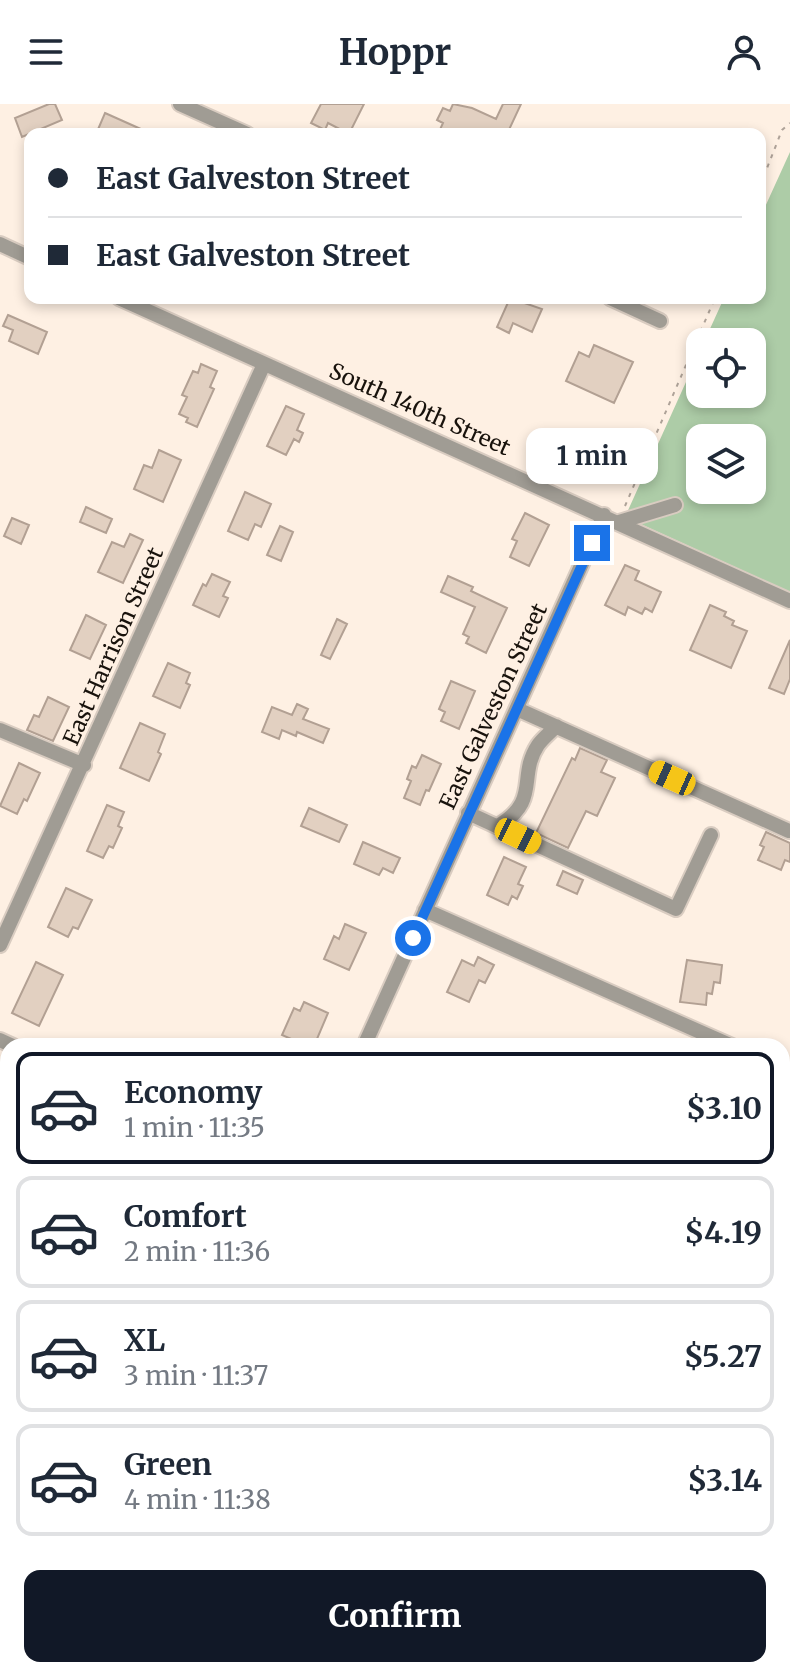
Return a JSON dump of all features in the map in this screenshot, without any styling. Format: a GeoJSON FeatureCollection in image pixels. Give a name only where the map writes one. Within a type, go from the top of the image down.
{"type":"FeatureCollection","features":[{"type":"Feature","properties":{"kind":"street"},"geometry":{"type":"LineString","coordinates":[[180,104],[234,128]]}},
{"type":"Feature","properties":{"kind":"street"},"geometry":{"type":"LineString","coordinates":[[0,244],[24,255]]}},
{"type":"Feature","properties":{"kind":"street","name":"South 140th Street"},"geometry":{"type":"LineString","coordinates":[[132,304],[790,601]]}},
{"type":"Feature","properties":{"kind":"street"},"geometry":{"type":"LineString","coordinates":[[623,304],[660,321]]}},
{"type":"Feature","properties":{"kind":"street","name":"East Harrison Street"},"geometry":{"type":"LineString","coordinates":[[0,945],[5,920],[84,765],[264,364]]}},
{"type":"Feature","properties":{"kind":"street"},"geometry":{"type":"LineString","coordinates":[[619,522],[675,505]]}},
{"type":"Feature","properties":{"kind":"street","name":"East Galveston Street"},"geometry":{"type":"LineString","coordinates":[[368,1038],[604,515]]}},
{"type":"Feature","properties":{"kind":"street"},"geometry":{"type":"LineString","coordinates":[[517,709],[789,831]]}},
{"type":"Feature","properties":{"kind":"street"},"geometry":{"type":"LineString","coordinates":[[498,826],[511,818],[523,803],[531,762],[538,745],[556,726]]}},
{"type":"Feature","properties":{"kind":"street"},"geometry":{"type":"LineString","coordinates":[[0,730],[84,765]]}},
{"type":"Feature","properties":{"kind":"street"},"geometry":{"type":"LineString","coordinates":[[468,813],[676,909],[711,835]]}},
{"type":"Feature","properties":{"kind":"street"},"geometry":{"type":"LineString","coordinates":[[425,910],[714,1038]]}},
{"type":"Feature","properties":{"kind":"path"},"geometry":{"type":"LineString","coordinates":[[766,171],[782,130],[790,123]]}},
{"type":"Feature","properties":{"kind":"path"},"geometry":{"type":"LineString","coordinates":[[619,522],[712,304]]}},
{"type":"Feature","properties":{"kind":"green space"},"geometry":{"type":"Polygon","coordinates":[[[790,152],[790,592],[625,517],[686,382],[686,408],[766,408],[766,328],[710,328],[721,304],[766,304],[766,205],[790,152]]]}},
{"type":"Feature","properties":{"kind":"building"},"geometry":{"type":"Polygon","coordinates":[[[55,104],[62,120],[43,128],[24,128],[22,137],[15,118],[55,104]]]}},
{"type":"Feature","properties":{"kind":"building"},"geometry":{"type":"Polygon","coordinates":[[[321,104],[364,104],[352,128],[338,128],[328,123],[326,128],[321,128],[311,123],[321,104]]]}},
{"type":"Feature","properties":{"kind":"building"},"geometry":{"type":"Polygon","coordinates":[[[453,104],[472,108],[496,119],[503,104],[521,104],[510,128],[441,128],[443,123],[437,120],[443,108],[450,111],[453,104]]]}},
{"type":"Feature","properties":{"kind":"building"},"geometry":{"type":"Polygon","coordinates":[[[105,113],[139,128],[99,128],[105,113]]]}},
{"type":"Feature","properties":{"kind":"building"},"geometry":{"type":"Polygon","coordinates":[[[507,304],[527,304],[542,309],[532,332],[513,323],[509,333],[497,327],[507,304]]]}},
{"type":"Feature","properties":{"kind":"building"},"geometry":{"type":"Polygon","coordinates":[[[8,315],[47,332],[38,354],[9,341],[13,330],[3,326],[8,315]]]}},
{"type":"Feature","properties":{"kind":"building"},"geometry":{"type":"Polygon","coordinates":[[[594,345],[633,362],[614,403],[566,381],[579,352],[589,357],[594,345]]]}},
{"type":"Feature","properties":{"kind":"building"},"geometry":{"type":"Polygon","coordinates":[[[201,364],[217,371],[210,387],[214,389],[197,427],[179,414],[187,397],[182,395],[193,371],[198,373],[201,364]]]}},
{"type":"Feature","properties":{"kind":"building"},"geometry":{"type":"Polygon","coordinates":[[[286,406],[304,414],[297,430],[303,433],[299,442],[294,439],[286,455],[267,446],[286,406]]]}},
{"type":"Feature","properties":{"kind":"building"},"geometry":{"type":"Polygon","coordinates":[[[159,450],[181,460],[163,502],[134,489],[144,465],[152,468],[159,450]]]}},
{"type":"Feature","properties":{"kind":"building"},"geometry":{"type":"Polygon","coordinates":[[[245,492],[271,504],[261,527],[255,524],[248,540],[228,531],[245,492]]]}},
{"type":"Feature","properties":{"kind":"building"},"geometry":{"type":"Polygon","coordinates":[[[86,507],[112,519],[106,533],[80,522],[86,507]]]}},
{"type":"Feature","properties":{"kind":"building"},"geometry":{"type":"Polygon","coordinates":[[[525,513],[549,525],[529,566],[510,557],[517,541],[512,539],[525,513]]]}},
{"type":"Feature","properties":{"kind":"building"},"geometry":{"type":"Polygon","coordinates":[[[12,518],[29,525],[21,544],[4,536],[12,518]]]}},
{"type":"Feature","properties":{"kind":"building"},"geometry":{"type":"Polygon","coordinates":[[[280,526],[293,532],[281,561],[267,555],[280,526]]]}},
{"type":"Feature","properties":{"kind":"building"},"geometry":{"type":"Polygon","coordinates":[[[130,534],[143,540],[123,583],[98,572],[112,542],[124,547],[130,534]]]}},
{"type":"Feature","properties":{"kind":"building"},"geometry":{"type":"Polygon","coordinates":[[[625,565],[639,571],[635,580],[661,592],[652,612],[645,608],[642,614],[628,607],[625,615],[605,605],[625,565]]]}},
{"type":"Feature","properties":{"kind":"building"},"geometry":{"type":"Polygon","coordinates":[[[212,574],[230,582],[223,596],[228,598],[219,617],[193,605],[203,584],[206,586],[212,574]]]}},
{"type":"Feature","properties":{"kind":"building"},"geometry":{"type":"Polygon","coordinates":[[[448,576],[507,608],[486,653],[466,643],[469,637],[463,634],[475,607],[441,592],[448,576]]]}},
{"type":"Feature","properties":{"kind":"building"},"geometry":{"type":"Polygon","coordinates":[[[710,605],[726,612],[724,616],[734,621],[732,625],[747,631],[731,668],[690,650],[710,605]]]}},
{"type":"Feature","properties":{"kind":"building"},"geometry":{"type":"Polygon","coordinates":[[[86,615],[106,625],[90,659],[70,650],[86,615]]]}},
{"type":"Feature","properties":{"kind":"building"},"geometry":{"type":"Polygon","coordinates":[[[337,619],[347,624],[330,659],[321,655],[337,619]]]}},
{"type":"Feature","properties":{"kind":"building"},"geometry":{"type":"Polygon","coordinates":[[[790,640],[790,679],[784,694],[769,688],[790,640]]]}},
{"type":"Feature","properties":{"kind":"building"},"geometry":{"type":"Polygon","coordinates":[[[168,663],[190,673],[186,683],[190,685],[180,708],[153,696],[168,663]]]}},
{"type":"Feature","properties":{"kind":"building"},"geometry":{"type":"Polygon","coordinates":[[[451,681],[475,691],[459,729],[441,721],[445,712],[439,709],[451,681]]]}},
{"type":"Feature","properties":{"kind":"building"},"geometry":{"type":"Polygon","coordinates":[[[48,697],[69,707],[53,741],[27,730],[34,715],[39,717],[48,697]]]}},
{"type":"Feature","properties":{"kind":"building"},"geometry":{"type":"Polygon","coordinates":[[[297,704],[308,709],[303,719],[329,729],[323,743],[297,732],[296,736],[282,730],[279,739],[262,732],[272,707],[292,715],[297,704]]]}},
{"type":"Feature","properties":{"kind":"building"},"geometry":{"type":"Polygon","coordinates":[[[140,723],[165,734],[158,752],[161,754],[149,781],[120,768],[140,723]]]}},
{"type":"Feature","properties":{"kind":"building"},"geometry":{"type":"Polygon","coordinates":[[[580,748],[607,760],[601,772],[615,778],[597,816],[586,811],[568,848],[536,833],[572,758],[575,760],[580,748]]]}},
{"type":"Feature","properties":{"kind":"building"},"geometry":{"type":"Polygon","coordinates":[[[422,755],[441,764],[420,805],[404,798],[411,781],[407,779],[412,766],[416,768],[422,755]]]}},
{"type":"Feature","properties":{"kind":"building"},"geometry":{"type":"Polygon","coordinates":[[[19,763],[40,773],[17,814],[0,806],[19,763]]]}},
{"type":"Feature","properties":{"kind":"building"},"geometry":{"type":"Polygon","coordinates":[[[107,805],[124,812],[118,826],[122,828],[113,848],[109,846],[103,858],[87,851],[107,805]]]}},
{"type":"Feature","properties":{"kind":"building"},"geometry":{"type":"Polygon","coordinates":[[[309,808],[347,825],[339,842],[301,826],[309,808]]]}},
{"type":"Feature","properties":{"kind":"building"},"geometry":{"type":"Polygon","coordinates":[[[766,832],[790,843],[790,862],[785,860],[781,870],[758,860],[766,832]]]}},
{"type":"Feature","properties":{"kind":"building"},"geometry":{"type":"Polygon","coordinates":[[[363,842],[400,858],[393,873],[383,868],[379,875],[354,864],[363,842]]]}},
{"type":"Feature","properties":{"kind":"building"},"geometry":{"type":"Polygon","coordinates":[[[504,857],[526,867],[518,884],[523,886],[517,899],[512,896],[508,905],[487,895],[504,857]]]}},
{"type":"Feature","properties":{"kind":"building"},"geometry":{"type":"Polygon","coordinates":[[[563,871],[583,880],[577,894],[557,885],[563,871]]]}},
{"type":"Feature","properties":{"kind":"building"},"geometry":{"type":"Polygon","coordinates":[[[66,888],[92,900],[78,929],[73,927],[68,937],[48,927],[66,888]]]}},
{"type":"Feature","properties":{"kind":"building"},"geometry":{"type":"Polygon","coordinates":[[[345,924],[366,933],[349,970],[324,959],[334,936],[339,939],[345,924]]]}},
{"type":"Feature","properties":{"kind":"building"},"geometry":{"type":"Polygon","coordinates":[[[478,957],[494,965],[485,983],[479,980],[469,1002],[447,992],[462,960],[474,966],[478,957]]]}},
{"type":"Feature","properties":{"kind":"building"},"geometry":{"type":"Polygon","coordinates":[[[687,960],[722,965],[720,983],[714,982],[712,994],[707,993],[706,1005],[680,1002],[687,960]]]}},
{"type":"Feature","properties":{"kind":"building"},"geometry":{"type":"Polygon","coordinates":[[[36,962],[63,975],[39,1026],[12,1013],[36,962]]]}},
{"type":"Feature","properties":{"kind":"building"},"geometry":{"type":"Polygon","coordinates":[[[304,1002],[328,1013],[317,1038],[289,1038],[282,1035],[294,1008],[300,1011],[304,1002]]]}},
{"type":"Feature","properties":{"kind":"route"},"geometry":{"type":"LineString","coordinates":[[413,938],[592,543]]}}]}
